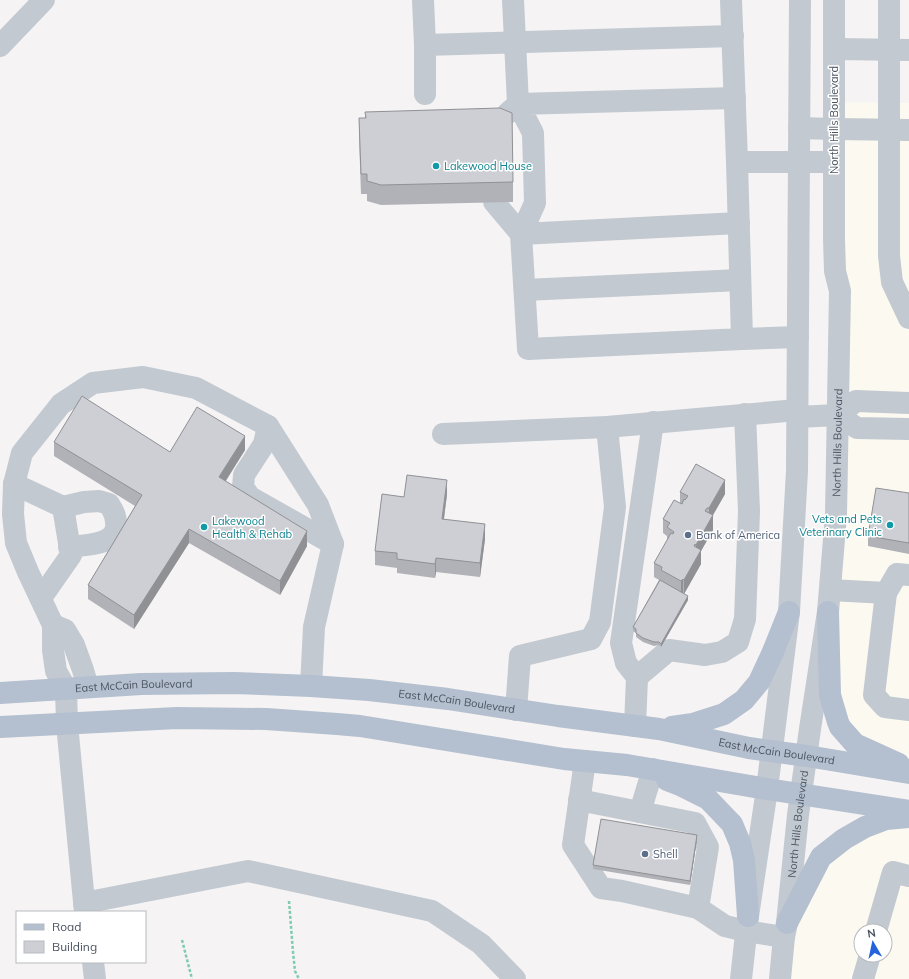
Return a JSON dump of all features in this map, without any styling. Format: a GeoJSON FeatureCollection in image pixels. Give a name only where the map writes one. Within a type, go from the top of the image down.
{"type":"FeatureCollection","features":[{"type":"Feature","properties":{"kind":"main road"},"geometry":{"type":"LineString","coordinates":[[659,729],[693,724],[724,714],[744,700],[759,682],[789,612]]}},
{"type":"Feature","properties":{"kind":"main road"},"geometry":{"type":"LineString","coordinates":[[828,612],[830,695],[840,727],[855,744],[909,768]]}},
{"type":"Feature","properties":{"kind":"main road","name":"East McCain Boulevard"},"geometry":{"type":"LineString","coordinates":[[0,693],[141,684],[234,683],[369,690],[659,729],[744,747],[807,756],[909,774]]}},
{"type":"Feature","properties":{"kind":"main road"},"geometry":{"type":"LineString","coordinates":[[0,727],[177,718],[266,719],[337,724],[368,727],[585,761],[626,765],[652,772],[909,810]]}},
{"type":"Feature","properties":{"kind":"main road"},"geometry":{"type":"LineString","coordinates":[[652,772],[708,799],[732,824],[740,843],[744,860],[747,923]]}},
{"type":"Feature","properties":{"kind":"main road"},"geometry":{"type":"LineString","coordinates":[[786,930],[821,857],[844,839],[865,828],[886,819],[909,817]]}},
{"type":"Feature","properties":{"kind":"street"},"geometry":{"type":"LineString","coordinates":[[0,46],[44,0]]}},
{"type":"Feature","properties":{"kind":"street"},"geometry":{"type":"LineString","coordinates":[[424,0],[425,94]]}},
{"type":"Feature","properties":{"kind":"street"},"geometry":{"type":"LineString","coordinates":[[513,0],[518,104],[534,133],[535,203],[522,234],[528,349],[742,338],[798,337]]}},
{"type":"Feature","properties":{"kind":"street"},"geometry":{"type":"LineString","coordinates":[[731,0],[742,338]]}},
{"type":"Feature","properties":{"kind":"street"},"geometry":{"type":"LineString","coordinates":[[741,979],[747,923],[772,752],[789,612],[797,471],[800,0]]}},
{"type":"Feature","properties":{"kind":"street","name":"North Hills Boulevard"},"geometry":{"type":"LineString","coordinates":[[780,979],[798,815],[828,612],[836,515],[840,291],[835,271],[834,239],[834,0]]}},
{"type":"Feature","properties":{"kind":"street"},"geometry":{"type":"LineString","coordinates":[[889,0],[899,50],[899,130],[889,256],[901,279],[909,318]]}},
{"type":"Feature","properties":{"kind":"street"},"geometry":{"type":"LineString","coordinates":[[425,45],[733,36]]}},
{"type":"Feature","properties":{"kind":"street"},"geometry":{"type":"LineString","coordinates":[[834,49],[899,50]]}},
{"type":"Feature","properties":{"kind":"street"},"geometry":{"type":"LineString","coordinates":[[493,128],[518,104],[735,98]]}},
{"type":"Feature","properties":{"kind":"street"},"geometry":{"type":"LineString","coordinates":[[799,128],[899,130]]}},
{"type":"Feature","properties":{"kind":"street"},"geometry":{"type":"LineString","coordinates":[[737,162],[834,162]]}},
{"type":"Feature","properties":{"kind":"street"},"geometry":{"type":"LineString","coordinates":[[494,202],[522,234]]}},
{"type":"Feature","properties":{"kind":"street"},"geometry":{"type":"LineString","coordinates":[[522,234],[739,223]]}},
{"type":"Feature","properties":{"kind":"street"},"geometry":{"type":"LineString","coordinates":[[525,290],[740,280]]}},
{"type":"Feature","properties":{"kind":"street"},"geometry":{"type":"LineString","coordinates":[[311,686],[314,627],[333,544],[318,505],[268,426],[196,388],[143,377],[94,383],[61,404],[22,453],[14,484],[13,514],[16,543],[53,625],[53,650],[56,671],[66,689],[67,724],[84,908],[248,871],[432,911],[481,944],[515,979]]}},
{"type":"Feature","properties":{"kind":"street"},"geometry":{"type":"LineString","coordinates":[[838,415],[856,401],[909,403]]}},
{"type":"Feature","properties":{"kind":"street"},"geometry":{"type":"LineString","coordinates":[[443,434],[607,427],[745,414],[838,415],[856,428],[909,429]]}},
{"type":"Feature","properties":{"kind":"street"},"geometry":{"type":"LineString","coordinates":[[637,676],[669,650],[705,655],[722,652],[738,642],[745,619],[748,511],[745,414]]}},
{"type":"Feature","properties":{"kind":"street"},"geometry":{"type":"LineString","coordinates":[[635,726],[637,676],[626,662],[621,643],[653,422]]}},
{"type":"Feature","properties":{"kind":"street"},"geometry":{"type":"LineString","coordinates":[[268,426],[264,444],[244,475],[243,487],[250,497],[333,544]]}},
{"type":"Feature","properties":{"kind":"street"},"geometry":{"type":"LineString","coordinates":[[516,710],[520,656],[591,639],[600,622],[615,508],[607,427]]}},
{"type":"Feature","properties":{"kind":"street"},"geometry":{"type":"LineString","coordinates":[[14,484],[63,507],[84,502],[99,501],[109,504],[116,516],[115,531],[112,537],[96,544],[69,547]]}},
{"type":"Feature","properties":{"kind":"street"},"geometry":{"type":"LineString","coordinates":[[41,598],[70,555],[63,507]]}},
{"type":"Feature","properties":{"kind":"street"},"geometry":{"type":"LineString","coordinates":[[903,574],[886,593],[874,695],[885,707],[909,710]]}},
{"type":"Feature","properties":{"kind":"street"},"geometry":{"type":"LineString","coordinates":[[830,590],[886,593]]}},
{"type":"Feature","properties":{"kind":"street"},"geometry":{"type":"LineString","coordinates":[[53,625],[64,630],[74,645],[88,688]]}},
{"type":"Feature","properties":{"kind":"street"},"geometry":{"type":"LineString","coordinates":[[585,761],[573,845],[601,888],[622,891],[698,908],[725,926],[747,923],[786,930]]}},
{"type":"Feature","properties":{"kind":"street"},"geometry":{"type":"LineString","coordinates":[[640,812],[652,772]]}},
{"type":"Feature","properties":{"kind":"street"},"geometry":{"type":"LineString","coordinates":[[579,800],[695,823],[708,846],[698,908]]}},
{"type":"Feature","properties":{"kind":"street"},"geometry":{"type":"LineString","coordinates":[[878,923],[893,872],[909,876]]}},
{"type":"Feature","properties":{"kind":"street"},"geometry":{"type":"LineString","coordinates":[[93,963],[95,979]]}},
{"type":"Feature","properties":{"kind":"street"},"geometry":{"type":"LineString","coordinates":[[863,979],[868,963]]}},
{"type":"Feature","properties":{"kind":"path"},"geometry":{"type":"LineString","coordinates":[[290,880],[289,903],[293,952],[295,971],[299,979]]}},
{"type":"Feature","properties":{"kind":"path"},"geometry":{"type":"LineString","coordinates":[[182,940],[192,979]]}},
{"type":"Feature","properties":{"kind":"shaded area"},"geometry":{"type":"Polygon","coordinates":[[[834,102],[909,103],[909,767],[855,744],[830,695],[834,102]]]}},
{"type":"Feature","properties":{"kind":"shaded area"},"geometry":{"type":"Polygon","coordinates":[[[909,822],[909,979],[780,979],[784,937],[844,839],[909,822]]]}},
{"type":"Feature","properties":{"kind":"building","name":"Lakewood House"},"geometry":{"type":"Polygon","coordinates":[[[500,108],[512,113],[513,182],[381,185],[367,181],[367,174],[361,174],[359,118],[366,118],[365,112],[500,108]]]}},
{"type":"Feature","properties":{"kind":"building","name":"Lakewood Health & Rehab"},"geometry":{"type":"Polygon","coordinates":[[[82,396],[170,452],[197,407],[245,436],[219,477],[307,531],[280,581],[189,529],[134,615],[88,585],[142,495],[54,442],[82,396]]]}},
{"type":"Feature","properties":{"kind":"building","name":"Bank of America"},"geometry":{"type":"Polygon","coordinates":[[[696,464],[725,480],[709,508],[705,511],[713,515],[694,546],[701,550],[684,580],[683,579],[681,581],[661,570],[662,567],[654,563],[671,533],[673,534],[674,532],[667,527],[670,523],[663,519],[674,500],[682,504],[684,499],[685,500],[688,496],[680,492],[696,464]]]}},
{"type":"Feature","properties":{"kind":"building"},"geometry":{"type":"Polygon","coordinates":[[[407,475],[447,480],[442,519],[485,524],[480,563],[436,558],[435,564],[397,559],[397,553],[375,551],[382,494],[404,497],[407,475]]]}},
{"type":"Feature","properties":{"kind":"building","name":"Vets and Pets Veterinary Clinic"},"geometry":{"type":"Polygon","coordinates":[[[876,488],[909,493],[909,543],[868,536],[876,488]]]}},
{"type":"Feature","properties":{"kind":"building"},"geometry":{"type":"Polygon","coordinates":[[[660,580],[688,596],[661,644],[659,642],[654,642],[643,638],[636,633],[636,629],[633,627],[660,580]]]}},
{"type":"Feature","properties":{"kind":"building","name":"Shell"},"geometry":{"type":"Polygon","coordinates":[[[601,819],[697,835],[690,881],[593,865],[601,819]]]}},
{"type":"Feature","properties":{"kind":"place","name":"Lakewood House"},"geometry":{"type":"Point","coordinates":[436,166]}},
{"type":"Feature","properties":{"kind":"place","name":"Vets and Pets Veterinary Clinic"},"geometry":{"type":"Point","coordinates":[890,525]}},
{"type":"Feature","properties":{"kind":"place","name":"Lakewood Health & Rehab"},"geometry":{"type":"Point","coordinates":[204,527]}},
{"type":"Feature","properties":{"kind":"place","name":"Bank of America"},"geometry":{"type":"Point","coordinates":[688,535]}},
{"type":"Feature","properties":{"kind":"place","name":"Shell"},"geometry":{"type":"Point","coordinates":[645,854]}}]}
